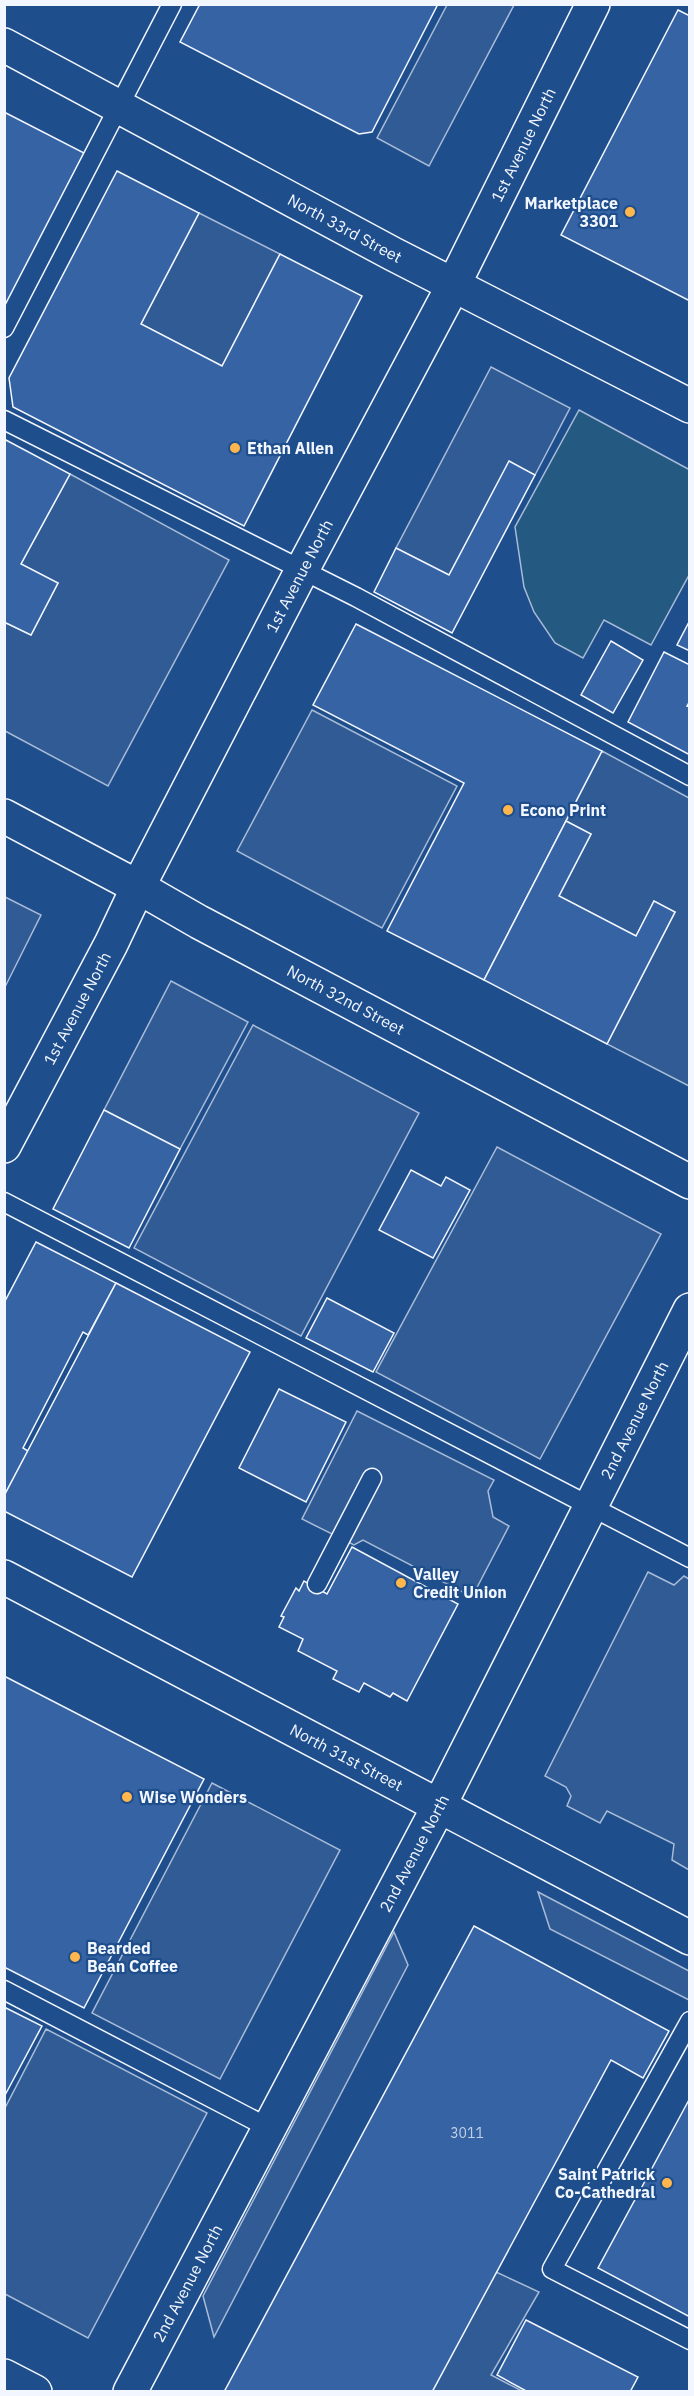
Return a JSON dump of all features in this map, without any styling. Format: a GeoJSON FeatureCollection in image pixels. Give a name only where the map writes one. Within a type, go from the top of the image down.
{"type":"FeatureCollection","features":[{"type":"Feature","properties":{"kind":"street","name":"1st Avenue North"},"geometry":{"type":"LineString","coordinates":[[4,1146],[106,954],[138,887],[302,570],[453,286],[594,4]]}},
{"type":"Feature","properties":{"kind":"street","name":"North 33rd Street"},"geometry":{"type":"LineString","coordinates":[[4,45],[453,286],[690,406]]}},
{"type":"Feature","properties":{"kind":"street","name":"North 32nd Street"},"geometry":{"type":"LineString","coordinates":[[4,816],[690,1182]]}},
{"type":"Feature","properties":{"kind":"street","name":"2nd Avenue North"},"geometry":{"type":"LineString","coordinates":[[130,2391],[440,1806],[690,1311]]}},
{"type":"Feature","properties":{"kind":"street","name":"North 31st Street"},"geometry":{"type":"LineString","coordinates":[[4,1577],[690,1938]]}},
{"type":"Feature","properties":{"kind":"street"},"geometry":{"type":"LineString","coordinates":[[4,2376],[35,2391]]}},
{"type":"Feature","properties":{"kind":"lane"},"geometry":{"type":"LineString","coordinates":[[4,328],[172,4]]}},
{"type":"Feature","properties":{"kind":"lane"},"geometry":{"type":"LineString","coordinates":[[4,420],[302,570],[690,776]]}},
{"type":"Feature","properties":{"kind":"lane"},"geometry":{"type":"LineString","coordinates":[[4,1202],[690,1558]]}},
{"type":"Feature","properties":{"kind":"lane"},"geometry":{"type":"LineString","coordinates":[[317,1584],[372,1478]]}},
{"type":"Feature","properties":{"kind":"lane"},"geometry":{"type":"LineString","coordinates":[[4,1990],[269,2128]]}},
{"type":"Feature","properties":{"kind":"lane"},"geometry":{"type":"LineString","coordinates":[[690,2020],[552,2269],[690,2340]]}},
{"type":"Feature","properties":{"kind":"shaded area"},"geometry":{"type":"Polygon","coordinates":[[[447,5],[514,5],[429,166],[377,138],[447,5]]]}},
{"type":"Feature","properties":{"kind":"shaded area"},"geometry":{"type":"Polygon","coordinates":[[[199,213],[280,254],[222,366],[141,324],[199,213]]]}},
{"type":"Feature","properties":{"kind":"shaded area"},"geometry":{"type":"Polygon","coordinates":[[[491,367],[570,408],[535,475],[509,462],[449,575],[396,548],[491,367]]]}},
{"type":"Feature","properties":{"kind":"shaded area"},"geometry":{"type":"Polygon","coordinates":[[[579,410],[690,470],[689,575],[651,645],[604,620],[583,658],[555,643],[534,612],[524,587],[515,527],[579,410]]]}},
{"type":"Feature","properties":{"kind":"shaded area"},"geometry":{"type":"Polygon","coordinates":[[[70,474],[229,560],[108,786],[5,731],[4,622],[31,635],[58,583],[21,564],[70,474]]]}},
{"type":"Feature","properties":{"kind":"shaded area"},"geometry":{"type":"Polygon","coordinates":[[[312,710],[457,786],[382,928],[237,851],[312,710]]]}},
{"type":"Feature","properties":{"kind":"shaded area"},"geometry":{"type":"Polygon","coordinates":[[[602,751],[689,798],[689,1086],[607,1044],[675,912],[654,901],[636,936],[559,896],[591,834],[566,821],[602,751]]]}},
{"type":"Feature","properties":{"kind":"shaded area"},"geometry":{"type":"Polygon","coordinates":[[[5,897],[41,915],[5,987],[5,897]]]}},
{"type":"Feature","properties":{"kind":"shaded area"},"geometry":{"type":"Polygon","coordinates":[[[171,981],[248,1022],[180,1149],[104,1110],[171,981]]]}},
{"type":"Feature","properties":{"kind":"shaded area"},"geometry":{"type":"Polygon","coordinates":[[[253,1025],[419,1113],[301,1336],[134,1248],[253,1025]]]}},
{"type":"Feature","properties":{"kind":"shaded area"},"geometry":{"type":"Polygon","coordinates":[[[497,1147],[661,1234],[540,1459],[376,1372],[497,1147]]]}},
{"type":"Feature","properties":{"kind":"shaded area"},"geometry":{"type":"Polygon","coordinates":[[[357,1411],[494,1480],[488,1491],[493,1517],[509,1526],[472,1597],[363,1540],[354,1545],[302,1519],[357,1411]]]}},
{"type":"Feature","properties":{"kind":"shaded area"},"geometry":{"type":"Polygon","coordinates":[[[648,1572],[674,1585],[684,1576],[689,1579],[689,1870],[672,1860],[674,1844],[607,1811],[600,1823],[567,1806],[571,1796],[566,1787],[545,1776],[648,1572]]]}},
{"type":"Feature","properties":{"kind":"shaded area"},"geometry":{"type":"Polygon","coordinates":[[[212,1783],[340,1850],[220,2079],[92,2013],[212,1783]]]}},
{"type":"Feature","properties":{"kind":"shaded area"},"geometry":{"type":"Polygon","coordinates":[[[538,1892],[689,1971],[689,2000],[550,1929],[538,1892]]]}},
{"type":"Feature","properties":{"kind":"shaded area"},"geometry":{"type":"Polygon","coordinates":[[[394,1932],[408,1965],[214,2337],[203,2296],[394,1932]]]}},
{"type":"Feature","properties":{"kind":"shaded area"},"geometry":{"type":"Polygon","coordinates":[[[46,2029],[207,2113],[88,2338],[5,2294],[5,2108],[46,2029]]]}},
{"type":"Feature","properties":{"kind":"shaded area"},"geometry":{"type":"Polygon","coordinates":[[[496,2272],[539,2292],[491,2375],[522,2391],[432,2392],[496,2272]]]}},
{"type":"Feature","properties":{"kind":"building"},"geometry":{"type":"Polygon","coordinates":[[[200,4],[438,4],[372,132],[359,134],[180,42],[200,4]]]}},
{"type":"Feature","properties":{"kind":"building"},"geometry":{"type":"Polygon","coordinates":[[[678,10],[690,16],[690,301],[561,235],[678,10]]]}},
{"type":"Feature","properties":{"kind":"building"},"geometry":{"type":"Polygon","coordinates":[[[4,112],[86,154],[4,311],[4,112]]]}},
{"type":"Feature","properties":{"kind":"building"},"geometry":{"type":"Polygon","coordinates":[[[117,171],[199,213],[141,324],[222,366],[280,254],[362,296],[244,526],[13,407],[9,378],[117,171]]]}},
{"type":"Feature","properties":{"kind":"building"},"geometry":{"type":"Polygon","coordinates":[[[4,439],[70,474],[21,564],[58,583],[31,635],[4,622],[4,439]]]}},
{"type":"Feature","properties":{"kind":"building"},"geometry":{"type":"Polygon","coordinates":[[[509,461],[535,475],[452,633],[374,592],[396,548],[449,575],[509,461]]]}},
{"type":"Feature","properties":{"kind":"building"},"geometry":{"type":"Polygon","coordinates":[[[690,620],[690,651],[677,645],[690,620]]]}},
{"type":"Feature","properties":{"kind":"building"},"geometry":{"type":"Polygon","coordinates":[[[356,624],[602,751],[484,980],[387,931],[464,783],[313,705],[356,624]]]}},
{"type":"Feature","properties":{"kind":"building"},"geometry":{"type":"Polygon","coordinates":[[[611,641],[643,660],[613,713],[581,695],[611,641]]]}},
{"type":"Feature","properties":{"kind":"building"},"geometry":{"type":"Polygon","coordinates":[[[664,652],[690,665],[690,701],[687,706],[690,707],[690,755],[628,722],[664,652]]]}},
{"type":"Feature","properties":{"kind":"building"},"geometry":{"type":"Polygon","coordinates":[[[566,821],[591,834],[559,896],[636,936],[654,901],[675,912],[607,1044],[484,980],[566,821]]]}},
{"type":"Feature","properties":{"kind":"building"},"geometry":{"type":"Polygon","coordinates":[[[104,1110],[180,1149],[129,1248],[53,1209],[104,1110]]]}},
{"type":"Feature","properties":{"kind":"building"},"geometry":{"type":"Polygon","coordinates":[[[411,1170],[441,1186],[446,1177],[470,1190],[433,1258],[379,1230],[411,1170]]]}},
{"type":"Feature","properties":{"kind":"building"},"geometry":{"type":"Polygon","coordinates":[[[36,1242],[116,1283],[88,1335],[83,1332],[23,1448],[28,1451],[4,1496],[4,1303],[36,1242]]]}},
{"type":"Feature","properties":{"kind":"building"},"geometry":{"type":"Polygon","coordinates":[[[116,1283],[250,1352],[132,1577],[4,1511],[4,1496],[116,1283]]]}},
{"type":"Feature","properties":{"kind":"building"},"geometry":{"type":"Polygon","coordinates":[[[327,1298],[394,1333],[373,1372],[306,1338],[327,1298]]]}},
{"type":"Feature","properties":{"kind":"building"},"geometry":{"type":"Polygon","coordinates":[[[279,1389],[346,1422],[306,1502],[239,1468],[279,1389]]]}},
{"type":"Feature","properties":{"kind":"building"},"geometry":{"type":"Polygon","coordinates":[[[352,1547],[458,1604],[407,1701],[393,1693],[390,1697],[364,1683],[359,1692],[333,1679],[337,1671],[298,1651],[303,1639],[279,1627],[284,1617],[281,1616],[296,1588],[299,1591],[304,1581],[327,1594],[352,1547]]]}},
{"type":"Feature","properties":{"kind":"building"},"geometry":{"type":"Polygon","coordinates":[[[4,1676],[204,1779],[84,2008],[4,1967],[4,1676]]]}},
{"type":"Feature","properties":{"kind":"building"},"geometry":{"type":"Polygon","coordinates":[[[474,1926],[669,2031],[643,2078],[611,2060],[432,2392],[224,2392],[474,1926]]]}},
{"type":"Feature","properties":{"kind":"building"},"geometry":{"type":"Polygon","coordinates":[[[4,2007],[42,2026],[4,2097],[4,2007]]]}},
{"type":"Feature","properties":{"kind":"building","name":"Saint Patrick Co-Cathedral"},"geometry":{"type":"Polygon","coordinates":[[[690,2098],[690,2317],[598,2268],[690,2098]]]}},
{"type":"Feature","properties":{"kind":"building"},"geometry":{"type":"Polygon","coordinates":[[[526,2320],[638,2377],[630,2392],[528,2392],[497,2375],[526,2320]]]}},
{"type":"Feature","properties":{"kind":"place","name":"Marketplace 3301"},"geometry":{"type":"Point","coordinates":[630,212]}},
{"type":"Feature","properties":{"kind":"place","name":"Ethan Allen"},"geometry":{"type":"Point","coordinates":[235,448]}},
{"type":"Feature","properties":{"kind":"place","name":"Econo Print"},"geometry":{"type":"Point","coordinates":[508,810]}},
{"type":"Feature","properties":{"kind":"place","name":"Valley Credit Union"},"geometry":{"type":"Point","coordinates":[401,1583]}},
{"type":"Feature","properties":{"kind":"place","name":"Wise Wonders"},"geometry":{"type":"Point","coordinates":[127,1797]}},
{"type":"Feature","properties":{"kind":"place","name":"Bearded Bean Coffee"},"geometry":{"type":"Point","coordinates":[75,1957]}},
{"type":"Feature","properties":{"kind":"place","name":"Saint Patrick Co-Cathedral"},"geometry":{"type":"Point","coordinates":[667,2183]}}]}
